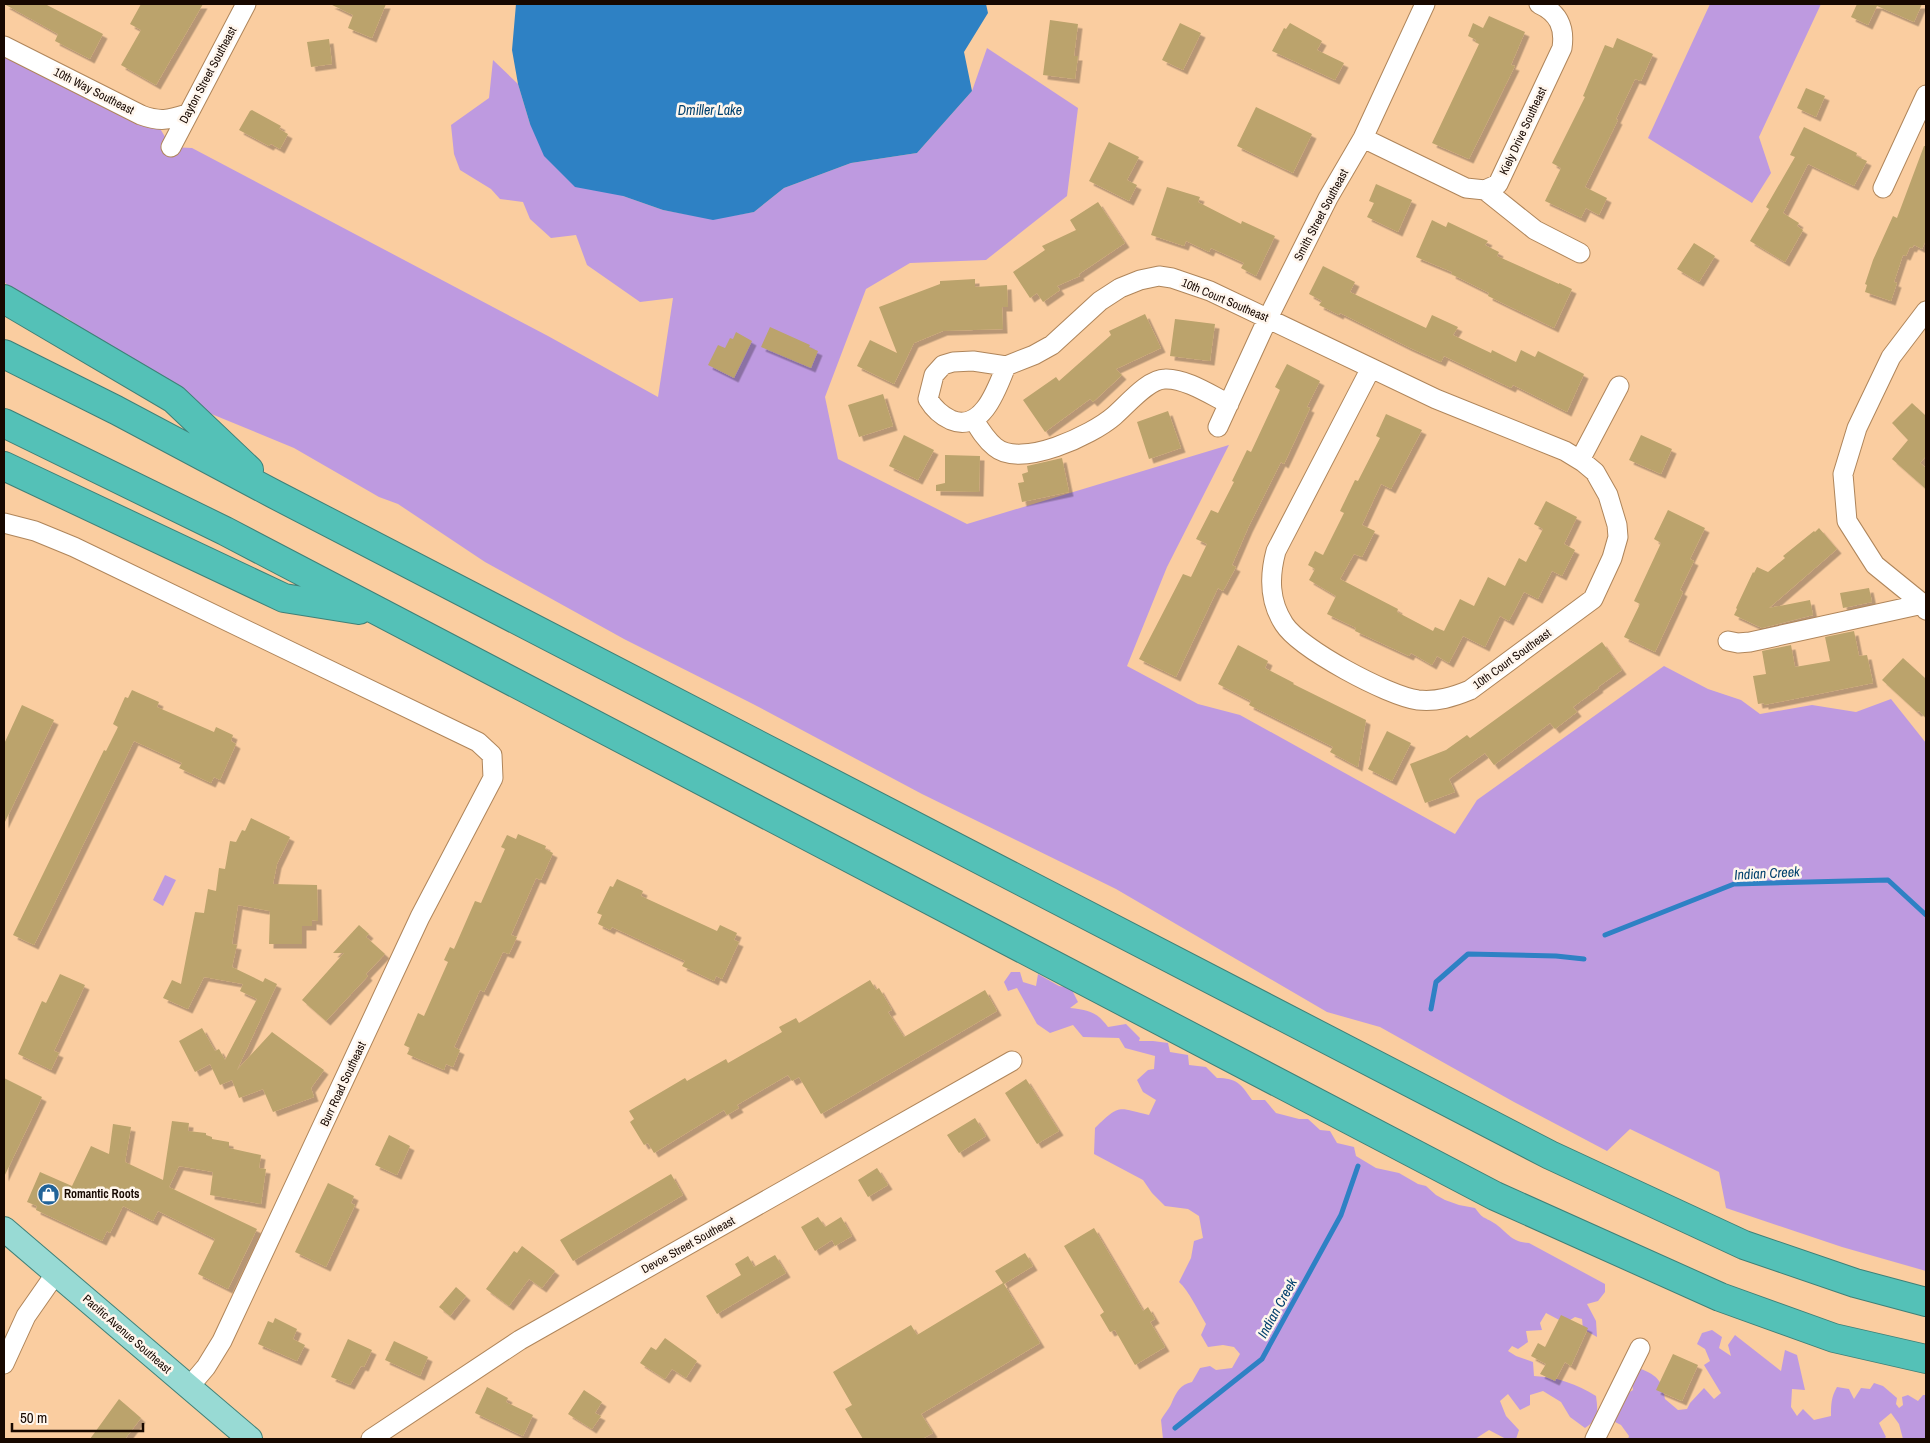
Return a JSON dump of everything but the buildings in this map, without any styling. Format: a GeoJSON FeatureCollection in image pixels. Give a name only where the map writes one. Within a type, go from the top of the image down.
{"type":"FeatureCollection","features":[{"type":"Feature","properties":{"kind":"highway"},"geometry":{"type":"LineString","coordinates":[[4,298],[174,398],[274,494]]}},
{"type":"Feature","properties":{"kind":"highway"},"geometry":{"type":"LineString","coordinates":[[4,354],[116,410],[274,494],[1550,1155],[1744,1245],[1855,1282],[1926,1302]]}},
{"type":"Feature","properties":{"kind":"highway"},"geometry":{"type":"LineString","coordinates":[[4,423],[198,517],[1494,1196],[1720,1297],[1834,1338],[1926,1358]]}},
{"type":"Feature","properties":{"kind":"highway"},"geometry":{"type":"LineString","coordinates":[[4,466],[284,598],[382,613]]}},
{"type":"Feature","properties":{"kind":"main road","name":"Pacific Avenue Southeast"},"geometry":{"type":"LineString","coordinates":[[4,1229],[250,1439]]}},
{"type":"Feature","properties":{"kind":"street","name":"Dayton Street Southeast"},"geometry":{"type":"LineString","coordinates":[[171,147],[246,4]]}},
{"type":"Feature","properties":{"kind":"street","name":"Smith Street Southeast"},"geometry":{"type":"LineString","coordinates":[[1218,427],[1268,318],[1328,198],[1363,138],[1425,4]]}},
{"type":"Feature","properties":{"kind":"street","name":"Kiely Drive Southeast"},"geometry":{"type":"LineString","coordinates":[[1485,190],[1498,184],[1562,48],[1564,35],[1561,24],[1554,14],[1539,4]]}},
{"type":"Feature","properties":{"kind":"street","name":"10th Way Southeast"},"geometry":{"type":"LineString","coordinates":[[4,46],[141,115],[155,120],[166,121],[187,114]]}},
{"type":"Feature","properties":{"kind":"street"},"geometry":{"type":"LineString","coordinates":[[1883,188],[1926,94]]}},
{"type":"Feature","properties":{"kind":"street"},"geometry":{"type":"LineString","coordinates":[[1363,138],[1466,188],[1485,190],[1535,230],[1580,253]]}},
{"type":"Feature","properties":{"kind":"street","name":"10th Court Southeast"},"geometry":{"type":"LineString","coordinates":[[1006,366],[1052,345],[1100,302],[1120,288],[1140,280],[1159,276],[1172,278],[1210,291],[1436,399],[1565,451],[1580,460],[1595,472],[1608,495],[1618,525],[1618,538],[1612,558],[1593,599],[1470,690],[1451,698],[1418,700],[1396,694],[1315,653],[1301,643],[1284,625],[1274,605],[1271,588],[1271,570],[1276,551],[1371,368]]}},
{"type":"Feature","properties":{"kind":"street"},"geometry":{"type":"LineString","coordinates":[[1925,607],[1875,565],[1847,522],[1843,474],[1857,428],[1890,357],[1926,311]]}},
{"type":"Feature","properties":{"kind":"street"},"geometry":{"type":"LineString","coordinates":[[973,361],[1006,366],[994,394],[974,420],[960,424],[935,410],[928,399],[934,375],[943,365],[953,362],[973,361]]}},
{"type":"Feature","properties":{"kind":"street"},"geometry":{"type":"LineString","coordinates":[[974,420],[982,433],[996,448],[1010,454],[1030,453],[1077,439],[1091,432],[1114,416],[1154,382],[1165,379],[1199,388],[1229,404]]}},
{"type":"Feature","properties":{"kind":"street"},"geometry":{"type":"LineString","coordinates":[[1580,460],[1619,386]]}},
{"type":"Feature","properties":{"kind":"street","name":"Burr Road Southeast"},"geometry":{"type":"LineString","coordinates":[[4,523],[34,531],[74,547],[478,742],[492,755],[493,778],[420,916],[222,1341],[206,1367],[189,1387]]}},
{"type":"Feature","properties":{"kind":"street"},"geometry":{"type":"LineString","coordinates":[[1728,640],[1738,643],[1750,642],[1925,607]]}},
{"type":"Feature","properties":{"kind":"street","name":"Devoe Street Southeast"},"geometry":{"type":"LineString","coordinates":[[371,1439],[520,1340],[1012,1060]]}},
{"type":"Feature","properties":{"kind":"street"},"geometry":{"type":"LineString","coordinates":[[4,1364],[26,1316],[56,1273]]}},
{"type":"Feature","properties":{"kind":"street"},"geometry":{"type":"LineString","coordinates":[[1595,1439],[1640,1348]]}},
{"type":"Feature","properties":{"kind":"shaded area"},"geometry":{"type":"Polygon","coordinates":[[[1710,4],[1821,4],[1759,137],[1771,173],[1752,203],[1648,138],[1710,4]]]}},
{"type":"Feature","properties":{"kind":"shaded area"},"geometry":{"type":"Polygon","coordinates":[[[4,45],[155,120],[171,147],[192,148],[548,336],[658,397],[673,298],[640,302],[587,265],[576,235],[551,238],[530,219],[523,202],[500,199],[491,189],[460,170],[454,154],[451,125],[489,98],[493,60],[518,84],[530,124],[623,196],[663,210],[713,219],[754,212],[784,188],[851,163],[917,153],[972,91],[987,48],[1078,108],[1067,196],[986,260],[910,263],[866,289],[825,397],[838,459],[967,524],[1229,445],[1167,567],[1127,666],[1198,704],[1240,715],[1455,834],[1477,800],[1664,666],[1708,689],[1741,700],[1760,714],[1812,705],[1856,712],[1891,699],[1926,743],[1926,1271],[1842,1247],[1726,1208],[1719,1172],[1630,1129],[1607,1151],[1514,1102],[1380,1027],[1327,1012],[1116,889],[922,794],[753,704],[624,639],[485,562],[398,504],[379,497],[294,448],[209,413],[117,358],[96,338],[67,318],[16,297],[4,281],[4,45]]]}},
{"type":"Feature","properties":{"kind":"shaded area"},"geometry":{"type":"Polygon","coordinates":[[[165,875],[176,880],[163,906],[153,900],[165,875]]]}},
{"type":"Feature","properties":{"kind":"shaded area"},"geometry":{"type":"Polygon","coordinates":[[[1011,972],[1020,972],[1023,982],[1036,986],[1038,974],[1059,986],[1071,988],[1078,1002],[1070,1008],[1096,1015],[1108,1027],[1126,1024],[1140,1038],[1139,1041],[1168,1043],[1170,1052],[1188,1055],[1189,1065],[1206,1067],[1217,1078],[1229,1079],[1238,1083],[1252,1100],[1265,1100],[1276,1113],[1299,1119],[1308,1119],[1320,1130],[1330,1131],[1337,1143],[1354,1147],[1356,1156],[1376,1168],[1399,1173],[1418,1184],[1426,1186],[1445,1200],[1475,1208],[1482,1216],[1499,1226],[1513,1239],[1529,1243],[1605,1284],[1605,1292],[1598,1301],[1587,1304],[1596,1321],[1597,1337],[1583,1329],[1582,1319],[1575,1317],[1565,1323],[1546,1313],[1540,1323],[1542,1330],[1526,1331],[1528,1342],[1518,1349],[1512,1346],[1508,1351],[1533,1362],[1534,1376],[1566,1382],[1596,1396],[1597,1410],[1595,1418],[1590,1425],[1585,1428],[1570,1417],[1561,1402],[1543,1391],[1530,1395],[1530,1405],[1520,1410],[1508,1394],[1500,1401],[1506,1416],[1519,1430],[1516,1439],[1506,1439],[1489,1430],[1475,1439],[1163,1439],[1161,1420],[1179,1389],[1192,1382],[1200,1368],[1210,1366],[1216,1370],[1232,1368],[1240,1354],[1234,1347],[1223,1345],[1208,1347],[1201,1335],[1206,1324],[1190,1296],[1179,1282],[1191,1258],[1194,1241],[1203,1238],[1199,1216],[1188,1209],[1165,1206],[1152,1193],[1143,1180],[1094,1154],[1095,1128],[1110,1114],[1125,1109],[1149,1115],[1156,1100],[1143,1092],[1137,1080],[1148,1070],[1154,1069],[1155,1056],[1125,1048],[1119,1038],[1083,1037],[1073,1025],[1050,1033],[1037,1024],[1017,988],[1008,991],[1004,982],[1011,972]]]}},
{"type":"Feature","properties":{"kind":"shaded area"},"geometry":{"type":"Polygon","coordinates":[[[1712,1330],[1722,1337],[1719,1348],[1731,1356],[1728,1345],[1735,1335],[1781,1371],[1785,1350],[1797,1355],[1805,1390],[1792,1389],[1791,1407],[1797,1416],[1803,1409],[1814,1420],[1831,1416],[1832,1401],[1837,1387],[1849,1389],[1854,1399],[1861,1388],[1870,1389],[1874,1383],[1883,1386],[1897,1398],[1896,1404],[1899,1408],[1903,1405],[1902,1397],[1908,1395],[1918,1401],[1923,1395],[1926,1395],[1926,1439],[1903,1439],[1899,1424],[1891,1413],[1879,1423],[1886,1437],[1884,1439],[1628,1439],[1629,1436],[1621,1425],[1613,1421],[1623,1396],[1633,1390],[1631,1376],[1641,1369],[1651,1374],[1661,1383],[1665,1399],[1678,1410],[1687,1409],[1704,1388],[1714,1399],[1721,1393],[1704,1365],[1710,1361],[1705,1349],[1697,1344],[1702,1333],[1712,1330]]]}},
{"type":"Feature","properties":{"kind":"water","name":"Dmiller Lake"},"geometry":{"type":"Polygon","coordinates":[[[516,4],[986,4],[988,13],[964,52],[972,91],[917,153],[851,163],[784,188],[754,212],[713,220],[663,210],[623,196],[575,187],[544,156],[530,124],[518,84],[512,50],[516,4]]]}},
{"type":"Feature","properties":{"kind":"waterway","name":"Indian Creek"},"geometry":{"type":"LineString","coordinates":[[1605,935],[1734,884],[1888,880],[1926,915]]}},
{"type":"Feature","properties":{"kind":"waterway","name":"Indian Creek"},"geometry":{"type":"LineString","coordinates":[[1431,1009],[1436,982],[1468,954],[1556,956],[1584,959]]}},
{"type":"Feature","properties":{"kind":"waterway","name":"Indian Creek"},"geometry":{"type":"LineString","coordinates":[[1175,1428],[1262,1359],[1341,1215],[1358,1166]]}},
{"type":"Feature","properties":{"kind":"place","name":"Romantic Roots"},"geometry":{"type":"Point","coordinates":[48,1194]}}]}
